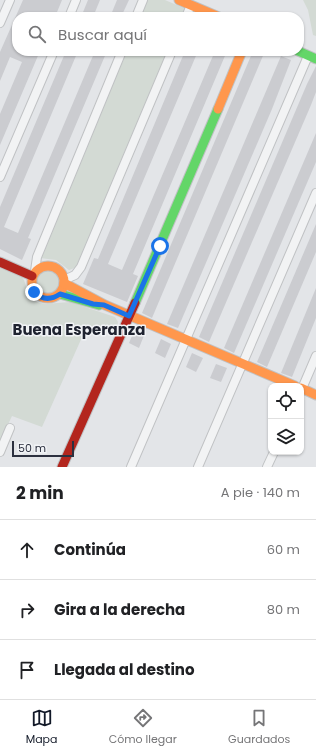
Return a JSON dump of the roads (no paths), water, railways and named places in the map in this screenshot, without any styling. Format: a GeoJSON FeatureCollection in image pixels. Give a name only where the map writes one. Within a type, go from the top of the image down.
{"type":"FeatureCollection","features":[{"type":"Feature","properties":{"kind":"street"},"geometry":{"type":"LineString","coordinates":[[0,23],[10,0]]}},
{"type":"Feature","properties":{"kind":"street"},"geometry":{"type":"LineString","coordinates":[[71,12],[76,0]]}},
{"type":"Feature","properties":{"kind":"street"},"geometry":{"type":"LineString","coordinates":[[138,12],[143,0]]}},
{"type":"Feature","properties":{"kind":"street"},"geometry":{"type":"LineString","coordinates":[[179,0],[207,12]]}},
{"type":"Feature","properties":{"kind":"street"},"geometry":{"type":"LineString","coordinates":[[188,12],[191,5]]}},
{"type":"Feature","properties":{"kind":"street"},"geometry":{"type":"LineString","coordinates":[[0,177],[52,56]]}},
{"type":"Feature","properties":{"kind":"street"},"geometry":{"type":"LineString","coordinates":[[104,305],[93,304],[60,294],[50,299],[38,296],[32,287],[37,257],[120,56]]}},
{"type":"Feature","properties":{"kind":"street"},"geometry":{"type":"LineString","coordinates":[[64,282],[75,275],[81,267],[170,56]]}},
{"type":"Feature","properties":{"kind":"street"},"geometry":{"type":"LineString","coordinates":[[62,467],[129,316],[240,56]]}},
{"type":"Feature","properties":{"kind":"street"},"geometry":{"type":"LineString","coordinates":[[131,467],[312,57]]}},
{"type":"Feature","properties":{"kind":"street"},"geometry":{"type":"LineString","coordinates":[[198,467],[316,193]]}},
{"type":"Feature","properties":{"kind":"street"},"geometry":{"type":"LineString","coordinates":[[0,262],[34,274]]}},
{"type":"Feature","properties":{"kind":"street"},"geometry":{"type":"LineString","coordinates":[[34,274],[40,268],[50,266],[60,271],[64,282],[60,294]]}},
{"type":"Feature","properties":{"kind":"street"},"geometry":{"type":"LineString","coordinates":[[64,282],[104,305],[288,383]]}},
{"type":"Feature","properties":{"kind":"street"},"geometry":{"type":"LineString","coordinates":[[302,383],[316,356]]}},
{"type":"Feature","properties":{"kind":"street"},"geometry":{"type":"LineString","coordinates":[[304,390],[316,395]]}},
{"type":"Feature","properties":{"kind":"street"},"geometry":{"type":"LineString","coordinates":[[0,452],[10,428]]}},
{"type":"Feature","properties":{"kind":"street"},"geometry":{"type":"LineString","coordinates":[[267,467],[273,455]]}},
{"type":"Feature","properties":{"kind":"district","name":"Buena Esperanza"},"geometry":{"type":"Point","coordinates":[79,329]}}]}
